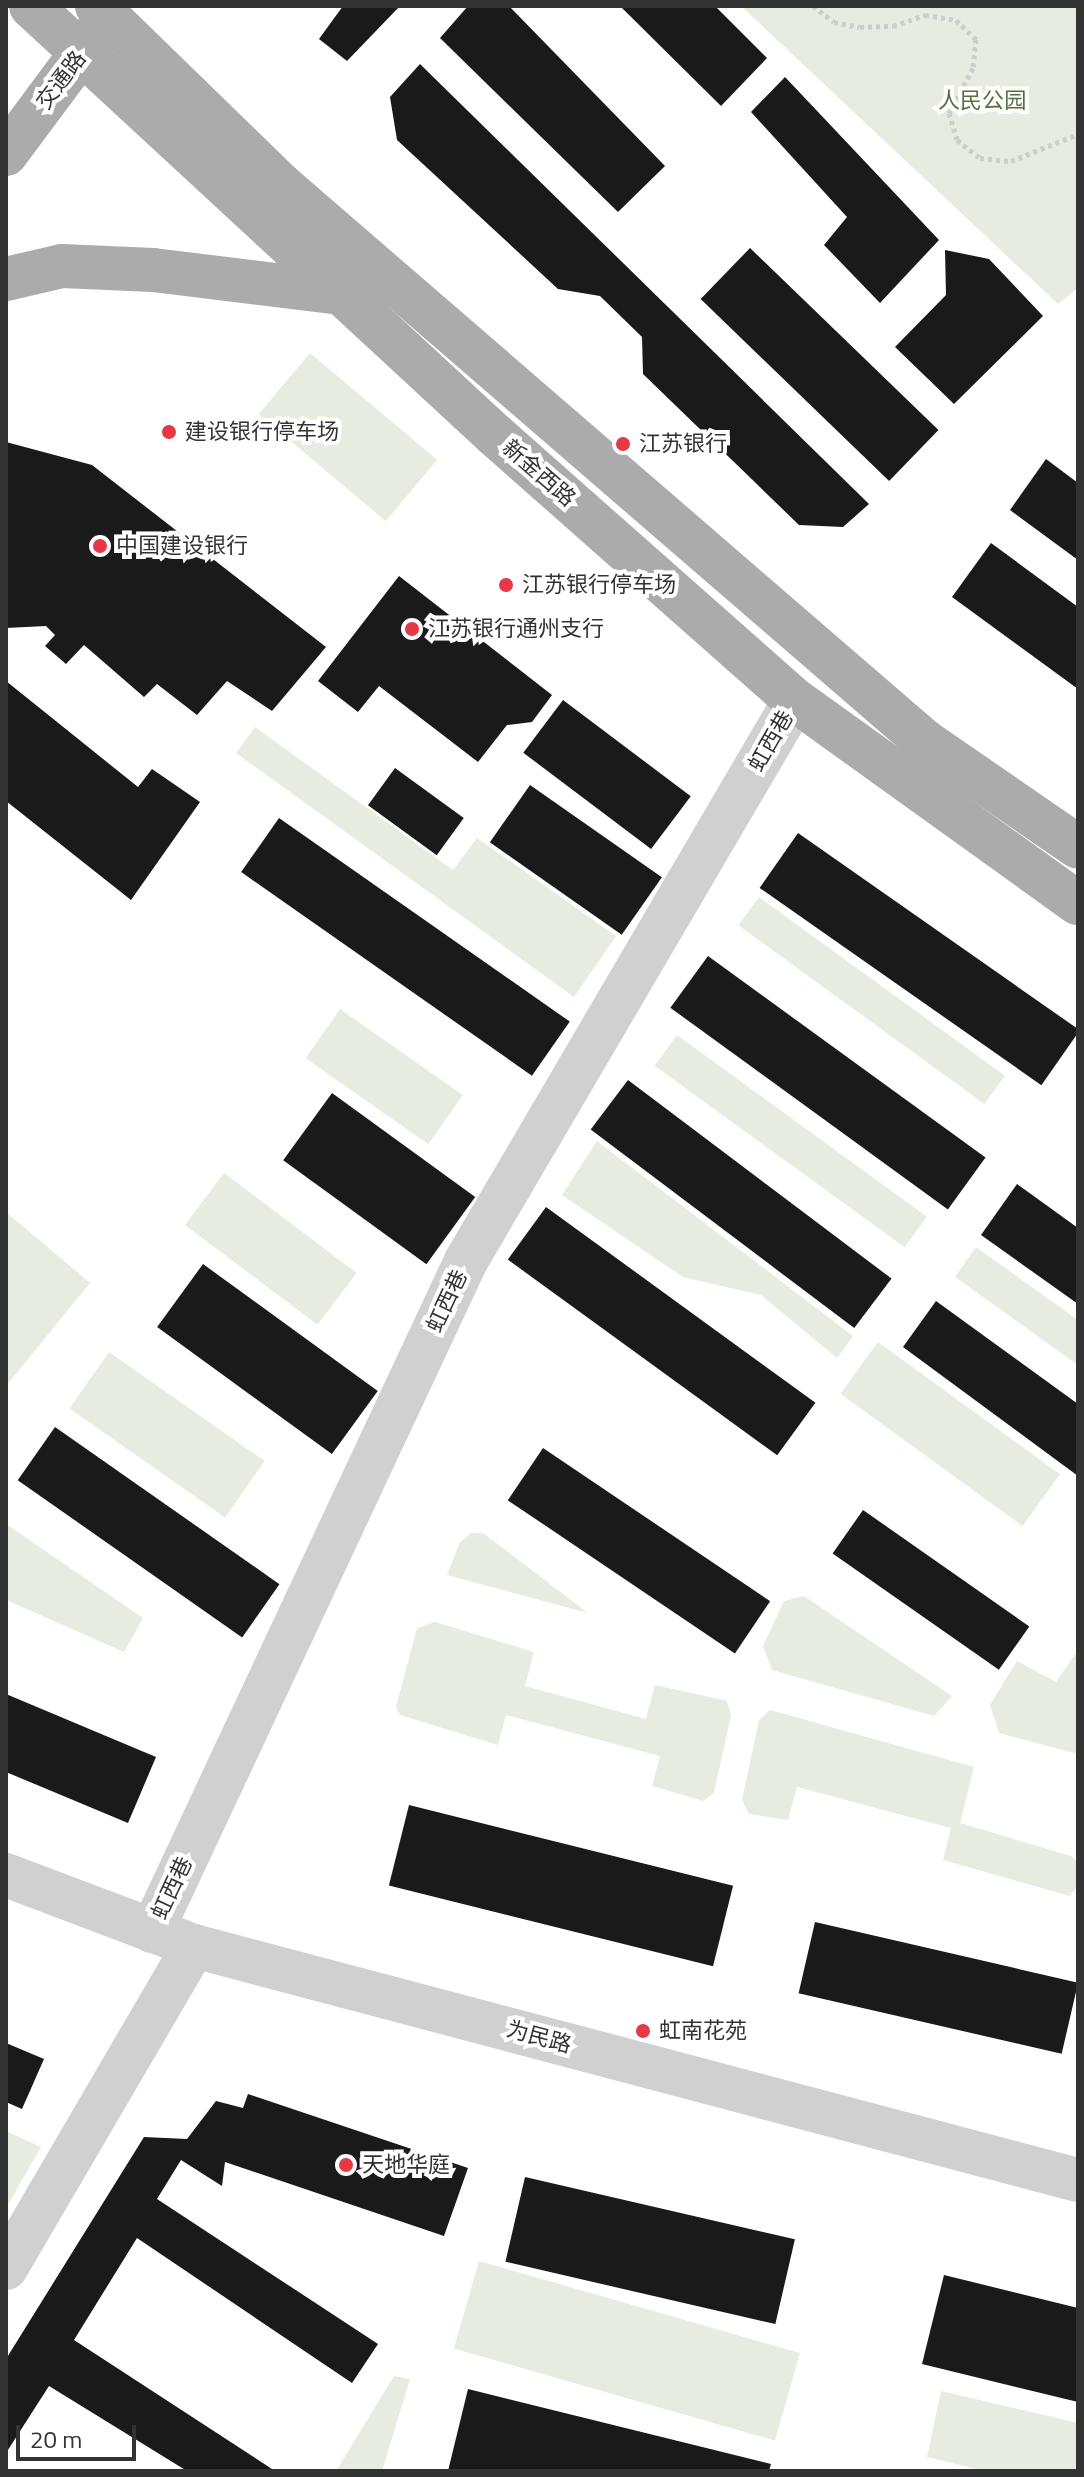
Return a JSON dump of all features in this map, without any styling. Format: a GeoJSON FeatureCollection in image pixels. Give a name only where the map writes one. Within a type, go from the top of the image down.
{"type":"FeatureCollection","features":[{"type":"Feature","properties":{"kind":"main road"},"geometry":{"type":"LineString","coordinates":[[6,28],[22,6]]}},
{"type":"Feature","properties":{"kind":"main road","name":"新金西路"},"geometry":{"type":"LineString","coordinates":[[31,6],[80,55],[341,293],[795,700],[1078,903]]}},
{"type":"Feature","properties":{"kind":"main road"},"geometry":{"type":"LineString","coordinates":[[107,10],[281,185],[923,740],[1078,847]]}},
{"type":"Feature","properties":{"kind":"main road","name":"交通路"},"geometry":{"type":"LineString","coordinates":[[6,154],[80,55],[107,10]]}},
{"type":"Feature","properties":{"kind":"main road"},"geometry":{"type":"LineString","coordinates":[[6,279],[62,266],[98,267],[341,293]]}},
{"type":"Feature","properties":{"kind":"street","name":"虹西巷"},"geometry":{"type":"LineString","coordinates":[[152,1931],[466,1261],[795,700]]}},
{"type":"Feature","properties":{"kind":"street","name":"为民路"},"geometry":{"type":"LineString","coordinates":[[6,1875],[194,1946],[1078,2180]]}},
{"type":"Feature","properties":{"kind":"street"},"geometry":{"type":"LineString","coordinates":[[6,2268],[194,1946]]}},
{"type":"Feature","properties":{"kind":"path"},"geometry":{"type":"LineString","coordinates":[[813,6],[834,22],[860,27],[893,26],[925,15],[956,20],[976,39],[973,68],[949,113],[957,140],[980,158],[1011,161],[1078,134]]}},
{"type":"Feature","properties":{"kind":"green space","name":"人民公园"},"geometry":{"type":"Polygon","coordinates":[[[741,6],[1078,6],[1078,288],[1058,304],[741,6]]]}},
{"type":"Feature","properties":{"kind":"green space"},"geometry":{"type":"Polygon","coordinates":[[[310,353],[437,460],[386,521],[259,414],[310,353]]]}},
{"type":"Feature","properties":{"kind":"green space"},"geometry":{"type":"Polygon","coordinates":[[[255,727],[453,870],[477,838],[616,936],[574,997],[236,753],[255,727]]]}},
{"type":"Feature","properties":{"kind":"green space"},"geometry":{"type":"Polygon","coordinates":[[[759,897],[1005,1076],[984,1104],[738,925],[759,897]]]}},
{"type":"Feature","properties":{"kind":"green space"},"geometry":{"type":"Polygon","coordinates":[[[340,1009],[463,1095],[428,1144],[306,1058],[340,1009]]]}},
{"type":"Feature","properties":{"kind":"green space"},"geometry":{"type":"Polygon","coordinates":[[[677,1035],[927,1217],[905,1247],[655,1066],[677,1035]]]}},
{"type":"Feature","properties":{"kind":"green space"},"geometry":{"type":"Polygon","coordinates":[[[597,1141],[853,1336],[837,1358],[761,1295],[683,1277],[562,1195],[597,1141]]]}},
{"type":"Feature","properties":{"kind":"green space"},"geometry":{"type":"Polygon","coordinates":[[[224,1173],[357,1273],[317,1325],[185,1225],[224,1173]]]}},
{"type":"Feature","properties":{"kind":"green space"},"geometry":{"type":"Polygon","coordinates":[[[6,1212],[90,1283],[6,1386],[6,1212]]]}},
{"type":"Feature","properties":{"kind":"green space"},"geometry":{"type":"Polygon","coordinates":[[[976,1247],[1078,1320],[1078,1365],[955,1277],[976,1247]]]}},
{"type":"Feature","properties":{"kind":"green space"},"geometry":{"type":"Polygon","coordinates":[[[878,1342],[1060,1474],[1022,1526],[840,1394],[878,1342]]]}},
{"type":"Feature","properties":{"kind":"green space"},"geometry":{"type":"Polygon","coordinates":[[[109,1352],[265,1461],[225,1518],[69,1409],[109,1352]]]}},
{"type":"Feature","properties":{"kind":"green space"},"geometry":{"type":"Polygon","coordinates":[[[6,1524],[143,1618],[124,1652],[6,1600],[6,1524]]]}},
{"type":"Feature","properties":{"kind":"green space"},"geometry":{"type":"Polygon","coordinates":[[[471,1533],[483,1533],[588,1613],[447,1575],[460,1542],[471,1533]]]}},
{"type":"Feature","properties":{"kind":"green space"},"geometry":{"type":"Polygon","coordinates":[[[804,1596],[952,1696],[934,1716],[772,1670],[763,1646],[784,1601],[804,1596]]]}},
{"type":"Feature","properties":{"kind":"green space"},"geometry":{"type":"Polygon","coordinates":[[[435,1622],[534,1652],[525,1686],[646,1719],[655,1685],[727,1701],[731,1715],[714,1793],[703,1801],[652,1786],[660,1756],[506,1715],[498,1745],[400,1715],[396,1707],[417,1628],[435,1622]]]}},
{"type":"Feature","properties":{"kind":"green space"},"geometry":{"type":"Polygon","coordinates":[[[1078,1650],[1078,1754],[999,1733],[990,1705],[1017,1661],[1056,1682],[1078,1650]]]}},
{"type":"Feature","properties":{"kind":"green space"},"geometry":{"type":"Polygon","coordinates":[[[770,1710],[974,1767],[960,1823],[1071,1856],[1078,1862],[1078,1885],[1070,1896],[943,1860],[951,1828],[797,1787],[788,1820],[749,1814],[742,1800],[759,1720],[770,1710]]]}},
{"type":"Feature","properties":{"kind":"green space"},"geometry":{"type":"Polygon","coordinates":[[[6,2131],[41,2147],[6,2208],[6,2131]]]}},
{"type":"Feature","properties":{"kind":"green space"},"geometry":{"type":"Polygon","coordinates":[[[479,2261],[800,2353],[775,2441],[454,2348],[479,2261]]]}},
{"type":"Feature","properties":{"kind":"green space"},"geometry":{"type":"Polygon","coordinates":[[[394,2376],[410,2379],[382,2471],[336,2471],[394,2376]]]}},
{"type":"Feature","properties":{"kind":"green space"},"geometry":{"type":"Polygon","coordinates":[[[941,2391],[1078,2423],[1078,2471],[984,2471],[927,2457],[941,2391]]]}},
{"type":"Feature","properties":{"kind":"building"},"geometry":{"type":"Polygon","coordinates":[[[343,6],[400,6],[347,61],[319,39],[343,6]]]}},
{"type":"Feature","properties":{"kind":"building"},"geometry":{"type":"Polygon","coordinates":[[[468,6],[509,6],[665,166],[618,212],[440,38],[468,6]]]}},
{"type":"Feature","properties":{"kind":"building"},"geometry":{"type":"Polygon","coordinates":[[[620,6],[715,6],[767,58],[721,106],[620,6]]]}},
{"type":"Feature","properties":{"kind":"building"},"geometry":{"type":"Polygon","coordinates":[[[420,64],[869,504],[843,527],[799,525],[643,374],[642,337],[600,296],[558,289],[397,140],[390,97],[420,64]]]}},
{"type":"Feature","properties":{"kind":"building"},"geometry":{"type":"Polygon","coordinates":[[[785,77],[939,240],[880,303],[824,245],[847,217],[751,112],[785,77]]]}},
{"type":"Feature","properties":{"kind":"building"},"geometry":{"type":"Polygon","coordinates":[[[750,248],[938,430],[889,481],[701,299],[750,248]]]}},
{"type":"Feature","properties":{"kind":"building"},"geometry":{"type":"Polygon","coordinates":[[[945,250],[989,259],[1043,316],[954,404],[895,347],[946,295],[945,250]]]}},
{"type":"Feature","properties":{"kind":"building","name":"中国建设银行"},"geometry":{"type":"Polygon","coordinates":[[[6,442],[92,465],[326,647],[272,711],[227,681],[197,715],[157,684],[144,697],[84,645],[66,664],[45,646],[55,635],[46,626],[6,628],[6,442]]]}},
{"type":"Feature","properties":{"kind":"building"},"geometry":{"type":"Polygon","coordinates":[[[1046,459],[1078,483],[1078,560],[1010,510],[1046,459]]]}},
{"type":"Feature","properties":{"kind":"building"},"geometry":{"type":"Polygon","coordinates":[[[991,543],[1078,607],[1078,689],[952,597],[991,543]]]}},
{"type":"Feature","properties":{"kind":"building","name":"江苏银行通州支行"},"geometry":{"type":"Polygon","coordinates":[[[399,576],[552,695],[532,722],[507,725],[478,762],[379,686],[358,712],[318,681],[399,576]]]}},
{"type":"Feature","properties":{"kind":"building"},"geometry":{"type":"Polygon","coordinates":[[[6,681],[138,787],[152,769],[200,802],[131,900],[6,801],[6,681]]]}},
{"type":"Feature","properties":{"kind":"building"},"geometry":{"type":"Polygon","coordinates":[[[563,700],[691,796],[651,849],[523,753],[563,700]]]}},
{"type":"Feature","properties":{"kind":"building"},"geometry":{"type":"Polygon","coordinates":[[[395,768],[464,818],[437,855],[368,805],[395,768]]]}},
{"type":"Feature","properties":{"kind":"building"},"geometry":{"type":"Polygon","coordinates":[[[530,785],[662,877],[622,935],[490,842],[530,785]]]}},
{"type":"Feature","properties":{"kind":"building"},"geometry":{"type":"Polygon","coordinates":[[[279,818],[570,1022],[532,1076],[241,872],[279,818]]]}},
{"type":"Feature","properties":{"kind":"building"},"geometry":{"type":"Polygon","coordinates":[[[798,833],[1078,1029],[1041,1085],[760,888],[798,833]]]}},
{"type":"Feature","properties":{"kind":"building"},"geometry":{"type":"Polygon","coordinates":[[[708,956],[985,1158],[948,1209],[670,1008],[708,956]]]}},
{"type":"Feature","properties":{"kind":"building"},"geometry":{"type":"Polygon","coordinates":[[[628,1080],[892,1279],[854,1328],[591,1130],[628,1080]]]}},
{"type":"Feature","properties":{"kind":"building"},"geometry":{"type":"Polygon","coordinates":[[[332,1093],[475,1197],[426,1264],[283,1160],[332,1093]]]}},
{"type":"Feature","properties":{"kind":"building"},"geometry":{"type":"Polygon","coordinates":[[[1017,1184],[1078,1228],[1078,1304],[981,1235],[1017,1184]]]}},
{"type":"Feature","properties":{"kind":"building"},"geometry":{"type":"Polygon","coordinates":[[[546,1207],[815,1403],[777,1455],[508,1260],[546,1207]]]}},
{"type":"Feature","properties":{"kind":"building"},"geometry":{"type":"Polygon","coordinates":[[[203,1264],[378,1391],[332,1454],[157,1327],[203,1264]]]}},
{"type":"Feature","properties":{"kind":"building"},"geometry":{"type":"Polygon","coordinates":[[[936,1301],[1078,1404],[1078,1476],[903,1347],[936,1301]]]}},
{"type":"Feature","properties":{"kind":"building"},"geometry":{"type":"Polygon","coordinates":[[[55,1427],[279,1584],[242,1637],[18,1480],[55,1427]]]}},
{"type":"Feature","properties":{"kind":"building"},"geometry":{"type":"Polygon","coordinates":[[[543,1448],[770,1601],[735,1653],[508,1500],[543,1448]]]}},
{"type":"Feature","properties":{"kind":"building"},"geometry":{"type":"Polygon","coordinates":[[[863,1510],[1029,1626],[999,1670],[833,1553],[863,1510]]]}},
{"type":"Feature","properties":{"kind":"building"},"geometry":{"type":"Polygon","coordinates":[[[6,1694],[156,1757],[128,1823],[6,1772],[6,1694]]]}},
{"type":"Feature","properties":{"kind":"building"},"geometry":{"type":"Polygon","coordinates":[[[409,1805],[733,1886],[713,1966],[389,1886],[409,1805]]]}},
{"type":"Feature","properties":{"kind":"building"},"geometry":{"type":"Polygon","coordinates":[[[815,1922],[1078,1983],[1062,2054],[799,1993],[815,1922]]]}},
{"type":"Feature","properties":{"kind":"building"},"geometry":{"type":"Polygon","coordinates":[[[6,2043],[44,2059],[22,2109],[6,2102],[6,2043]]]}},
{"type":"Feature","properties":{"kind":"building"},"geometry":{"type":"Polygon","coordinates":[[[248,2094],[468,2168],[444,2236],[225,2162],[222,2186],[181,2160],[157,2199],[378,2344],[352,2383],[137,2238],[74,2340],[275,2471],[187,2471],[49,2386],[6,2453],[6,2359],[144,2137],[187,2139],[216,2101],[243,2108],[248,2094]]]}},
{"type":"Feature","properties":{"kind":"building"},"geometry":{"type":"Polygon","coordinates":[[[525,2177],[795,2239],[775,2324],[505,2262],[525,2177]]]}},
{"type":"Feature","properties":{"kind":"building"},"geometry":{"type":"Polygon","coordinates":[[[944,2275],[1078,2308],[1078,2402],[922,2364],[944,2275]]]}},
{"type":"Feature","properties":{"kind":"building"},"geometry":{"type":"Polygon","coordinates":[[[468,2389],[771,2464],[769,2471],[448,2471],[468,2389]]]}},
{"type":"Feature","properties":{"kind":"place","name":"建设银行停车场"},"geometry":{"type":"Point","coordinates":[169,432]}},
{"type":"Feature","properties":{"kind":"place","name":"江苏银行"},"geometry":{"type":"Point","coordinates":[623,444]}},
{"type":"Feature","properties":{"kind":"place","name":"中国建设银行"},"geometry":{"type":"Point","coordinates":[100,546]}},
{"type":"Feature","properties":{"kind":"place","name":"江苏银行停车场"},"geometry":{"type":"Point","coordinates":[506,585]}},
{"type":"Feature","properties":{"kind":"place","name":"江苏银行通州支行"},"geometry":{"type":"Point","coordinates":[412,629]}},
{"type":"Feature","properties":{"kind":"place","name":"虹南花苑"},"geometry":{"type":"Point","coordinates":[643,2031]}},
{"type":"Feature","properties":{"kind":"place","name":"天地华庭"},"geometry":{"type":"Point","coordinates":[346,2165]}}]}
